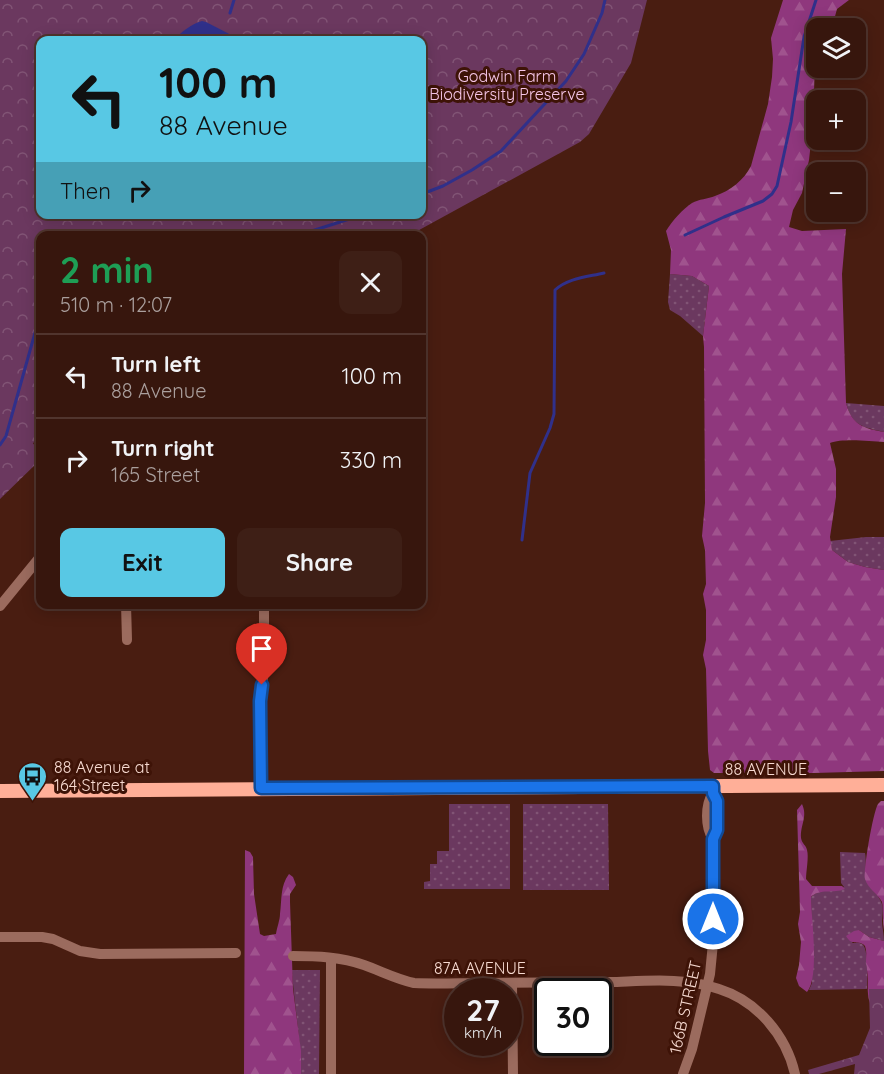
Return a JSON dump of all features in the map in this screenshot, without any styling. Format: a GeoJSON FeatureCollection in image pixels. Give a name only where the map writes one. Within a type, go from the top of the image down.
{"type":"FeatureCollection","features":[{"type":"Feature","properties":{"kind":"main road","name":"88 AVENUE"},"geometry":{"type":"LineString","coordinates":[[0,791],[261,788],[714,793],[884,785]]}},
{"type":"Feature","properties":{"kind":"street"},"geometry":{"type":"LineString","coordinates":[[0,606],[36,562]]}},
{"type":"Feature","properties":{"kind":"street"},"geometry":{"type":"LineString","coordinates":[[126,609],[127,640]]}},
{"type":"Feature","properties":{"kind":"street"},"geometry":{"type":"LineString","coordinates":[[261,788],[260,701],[264,669],[264,609]]}},
{"type":"Feature","properties":{"kind":"street","name":"166B STREET"},"geometry":{"type":"LineString","coordinates":[[683,1074],[692,1049],[711,964],[713,839],[717,830],[714,793]]}},
{"type":"Feature","properties":{"kind":"street"},"geometry":{"type":"LineString","coordinates":[[0,937],[42,937],[53,939],[80,951],[100,954],[236,953]]}},
{"type":"Feature","properties":{"kind":"street","name":"87A AVENUE"},"geometry":{"type":"LineString","coordinates":[[293,956],[331,958],[358,963],[397,979],[414,983],[444,983]]}},
{"type":"Feature","properties":{"kind":"street"},"geometry":{"type":"LineString","coordinates":[[331,958],[331,1074]]}},
{"type":"Feature","properties":{"kind":"street","name":"87A AVENUE"},"geometry":{"type":"LineString","coordinates":[[522,983],[679,981],[707,986],[737,996],[761,1014],[775,1030],[783,1042],[795,1074]]}},
{"type":"Feature","properties":{"kind":"street"},"geometry":{"type":"LineString","coordinates":[[513,1056],[513,1074]]}},
{"type":"Feature","properties":{"kind":"green space","name":"Godwin Farm Biodiversity Preserve"},"geometry":{"type":"Polygon","coordinates":[[[0,0],[647,0],[631,63],[589,134],[580,142],[417,231],[36,231],[36,437],[33,444],[36,445],[36,464],[0,499],[0,0]]]}},
{"type":"Feature","properties":{"kind":"green space"},"geometry":{"type":"Polygon","coordinates":[[[783,0],[849,0],[837,9],[835,18],[806,18],[806,78],[814,78],[814,90],[806,90],[806,150],[810,150],[809,162],[806,162],[802,193],[793,210],[789,227],[802,231],[846,229],[842,274],[846,403],[855,421],[870,429],[884,432],[884,442],[849,440],[830,443],[836,469],[836,497],[830,537],[832,550],[848,562],[884,570],[884,771],[714,773],[710,770],[706,669],[703,655],[706,640],[706,610],[703,594],[706,584],[705,550],[702,536],[705,503],[703,336],[709,286],[692,276],[670,274],[671,250],[666,231],[689,206],[731,188],[745,176],[751,166],[768,104],[773,59],[771,38],[783,0]]]}},
{"type":"Feature","properties":{"kind":"green space"},"geometry":{"type":"Polygon","coordinates":[[[670,274],[692,276],[709,286],[703,336],[670,310],[668,302],[670,274]]]}},
{"type":"Feature","properties":{"kind":"green space"},"geometry":{"type":"Polygon","coordinates":[[[846,403],[884,406],[884,432],[870,429],[855,421],[846,403]]]}},
{"type":"Feature","properties":{"kind":"green space"},"geometry":{"type":"Polygon","coordinates":[[[884,537],[884,570],[848,562],[832,550],[830,541],[884,537]]]}},
{"type":"Feature","properties":{"kind":"green space"},"geometry":{"type":"Polygon","coordinates":[[[881,801],[884,801],[884,930],[882,902],[865,879],[874,818],[881,801]]]}},
{"type":"Feature","properties":{"kind":"green space"},"geometry":{"type":"Polygon","coordinates":[[[449,804],[510,804],[510,889],[424,889],[424,882],[430,881],[430,864],[437,864],[437,851],[449,851],[449,804]]]}},
{"type":"Feature","properties":{"kind":"green space"},"geometry":{"type":"Polygon","coordinates":[[[523,804],[608,804],[609,890],[523,890],[523,804]]]}},
{"type":"Feature","properties":{"kind":"green space"},"geometry":{"type":"Polygon","coordinates":[[[802,804],[804,817],[801,838],[808,853],[806,879],[812,886],[842,886],[845,889],[818,893],[811,897],[814,961],[811,985],[807,992],[799,986],[796,978],[801,942],[798,924],[800,912],[797,810],[802,804]]]}},
{"type":"Feature","properties":{"kind":"green space"},"geometry":{"type":"Polygon","coordinates":[[[245,850],[253,857],[254,894],[260,934],[264,936],[276,934],[283,888],[289,874],[296,885],[290,894],[290,902],[293,989],[301,1051],[301,1074],[244,1074],[245,850]]]}},
{"type":"Feature","properties":{"kind":"green space"},"geometry":{"type":"Polygon","coordinates":[[[840,852],[865,853],[867,882],[881,901],[884,941],[869,937],[859,930],[852,943],[862,944],[866,951],[867,989],[809,990],[812,983],[811,897],[822,891],[844,887],[841,883],[840,852]]]}},
{"type":"Feature","properties":{"kind":"green space"},"geometry":{"type":"Polygon","coordinates":[[[859,930],[869,937],[884,941],[884,996],[870,1003],[865,946],[851,941],[846,936],[859,930]]]}},
{"type":"Feature","properties":{"kind":"green space"},"geometry":{"type":"Polygon","coordinates":[[[292,970],[320,970],[319,1074],[301,1074],[292,970]]]}},
{"type":"Feature","properties":{"kind":"green space"},"geometry":{"type":"Polygon","coordinates":[[[869,989],[884,989],[884,1074],[854,1074],[855,1064],[819,1074],[809,1074],[808,1070],[859,1055],[870,1028],[869,989]]]}},
{"type":"Feature","properties":{"kind":"shaded area"},"geometry":{"type":"Polygon","coordinates":[[[206,22],[233,36],[178,36],[194,24],[206,22]]]}},
{"type":"Feature","properties":{"kind":"waterway"},"geometry":{"type":"LineString","coordinates":[[230,13],[234,0]]}},
{"type":"Feature","properties":{"kind":"waterway"},"geometry":{"type":"LineString","coordinates":[[426,192],[472,170],[501,151],[566,81],[584,54],[602,13],[605,0]]}},
{"type":"Feature","properties":{"kind":"waterway"},"geometry":{"type":"LineString","coordinates":[[685,235],[763,201],[772,194],[777,186],[791,122],[804,37],[816,0]]}},
{"type":"Feature","properties":{"kind":"waterway"},"geometry":{"type":"LineString","coordinates":[[312,231],[349,219]]}},
{"type":"Feature","properties":{"kind":"waterway"},"geometry":{"type":"LineString","coordinates":[[522,540],[530,473],[554,414],[555,290],[572,280],[604,273]]}},
{"type":"Feature","properties":{"kind":"waterway"},"geometry":{"type":"LineString","coordinates":[[0,445],[6,436],[36,329]]}},
{"type":"Feature","properties":{"kind":"place","name":"88 Avenue at 164 Street"},"geometry":{"type":"Point","coordinates":[33,802]}},
{"type":"Feature","properties":{"kind":"route"},"geometry":{"type":"LineString","coordinates":[[262,685],[260,701],[261,788],[713,786],[713,793],[717,801],[717,830],[713,839],[713,919]]}}]}
